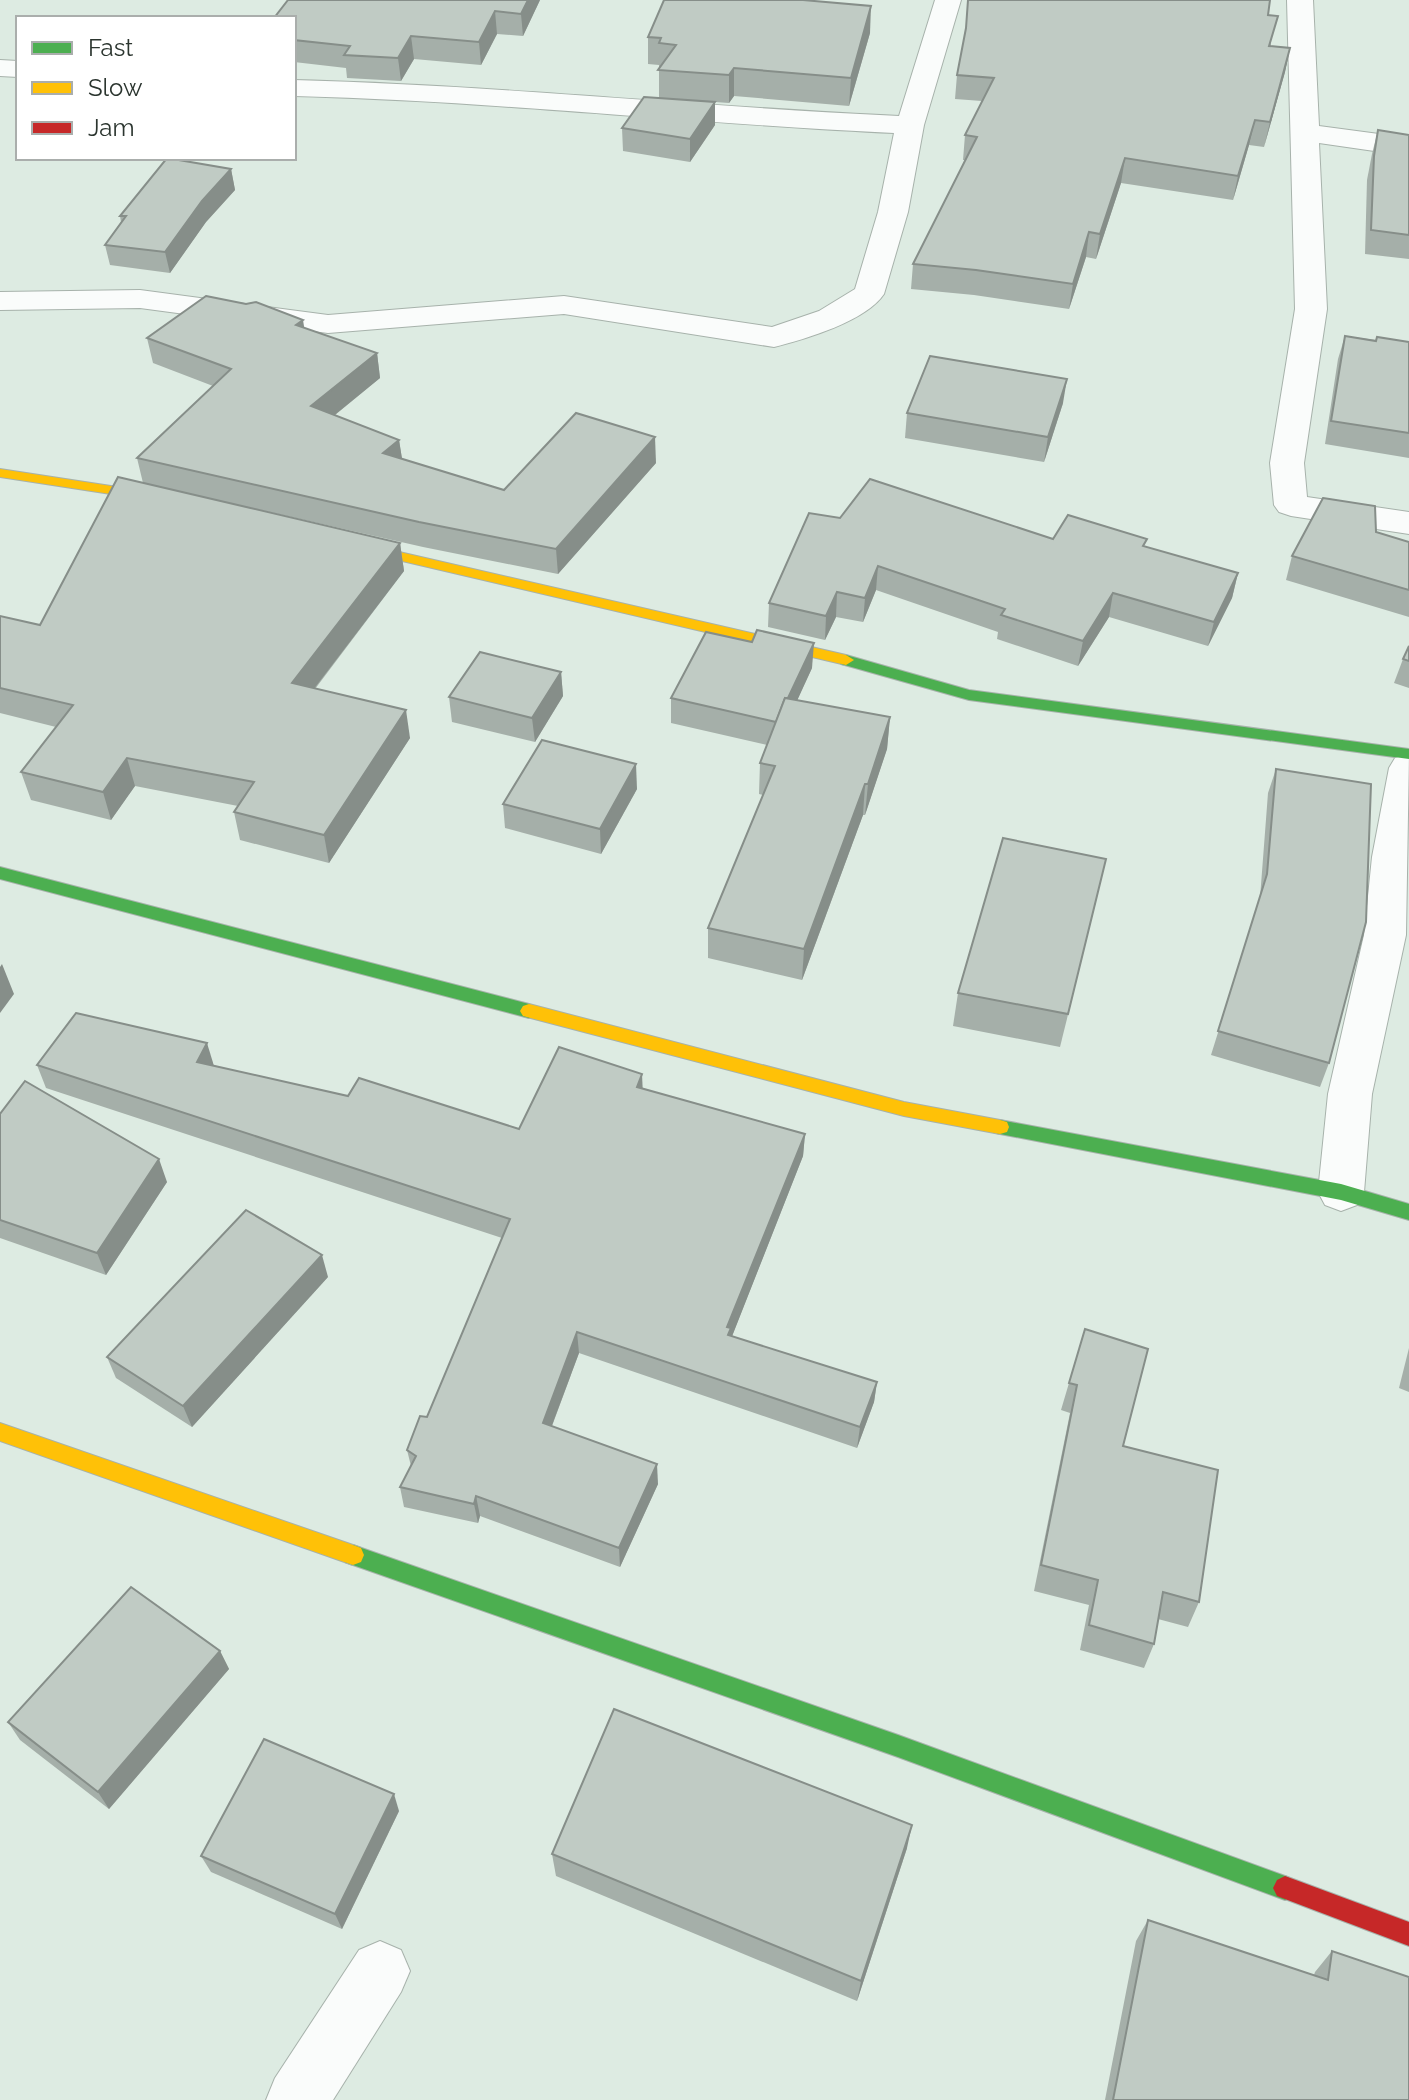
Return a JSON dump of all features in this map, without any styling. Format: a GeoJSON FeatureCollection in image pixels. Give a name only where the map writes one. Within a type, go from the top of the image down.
{"type":"FeatureCollection","features":[{"type":"Feature","properties":{"kind":"street"},"geometry":{"type":"LineString","coordinates":[[0,301],[140,299],[328,324],[564,305],[774,337],[830,318],[869,294],[893,212],[910,125],[948,0]]}},
{"type":"Feature","properties":{"kind":"street"},"geometry":{"type":"LineString","coordinates":[[1300,0],[1311,309],[1287,463],[1291,505],[1409,523]]}},
{"type":"Feature","properties":{"kind":"street"},"geometry":{"type":"LineString","coordinates":[[296,88],[374,90],[734,117],[910,125]]}},
{"type":"Feature","properties":{"kind":"street"},"geometry":{"type":"LineString","coordinates":[[1306,133],[1409,147]]}},
{"type":"Feature","properties":{"kind":"street"},"geometry":{"type":"LineString","coordinates":[[0,473],[124,492],[185,507]]}},
{"type":"Feature","properties":{"kind":"street"},"geometry":{"type":"LineString","coordinates":[[324,539],[862,664],[969,695],[1409,754]]}},
{"type":"Feature","properties":{"kind":"street"},"geometry":{"type":"LineString","coordinates":[[1341,1192],[1350,1094],[1385,935],[1392,857],[1409,768]]}},
{"type":"Feature","properties":{"kind":"street"},"geometry":{"type":"LineString","coordinates":[[0,873],[904,1109],[1341,1192],[1409,1212]]}},
{"type":"Feature","properties":{"kind":"street"},"geometry":{"type":"LineString","coordinates":[[0,1432],[898,1746],[1409,1934]]}},
{"type":"Feature","properties":{"kind":"street"},"geometry":{"type":"LineString","coordinates":[[297,2100],[380,1971]]}},
{"type":"Feature","properties":{"kind":"building"},"geometry":{"type":"Polygon","coordinates":[[[288,0],[528,0],[521,14],[495,11],[479,42],[411,36],[398,58],[344,55],[350,46],[296,40],[296,16],[276,16],[288,0]]]}},
{"type":"Feature","properties":{"kind":"building"},"geometry":{"type":"Polygon","coordinates":[[[664,0],[803,0],[871,6],[851,78],[734,68],[729,75],[658,70],[676,45],[659,43],[661,38],[648,37],[664,0]]]}},
{"type":"Feature","properties":{"kind":"building"},"geometry":{"type":"Polygon","coordinates":[[[968,0],[1270,0],[1268,15],[1278,16],[1269,46],[1290,48],[1270,122],[1255,120],[1238,176],[1125,158],[1100,234],[1089,232],[1073,284],[913,264],[977,137],[965,135],[994,78],[957,75],[968,0]]]}},
{"type":"Feature","properties":{"kind":"building"},"geometry":{"type":"Polygon","coordinates":[[[644,97],[715,102],[690,139],[622,128],[644,97]]]}},
{"type":"Feature","properties":{"kind":"building"},"geometry":{"type":"Polygon","coordinates":[[[1378,130],[1409,135],[1409,235],[1371,230],[1378,130]]]}},
{"type":"Feature","properties":{"kind":"building"},"geometry":{"type":"Polygon","coordinates":[[[165,160],[231,169],[202,201],[165,252],[105,245],[126,216],[120,216],[165,160]]]}},
{"type":"Feature","properties":{"kind":"building"},"geometry":{"type":"Polygon","coordinates":[[[206,296],[246,304],[256,302],[303,320],[296,325],[377,353],[311,406],[399,440],[383,453],[504,490],[576,413],[655,437],[556,549],[419,522],[137,458],[231,369],[147,338],[206,296]]]}},
{"type":"Feature","properties":{"kind":"building"},"geometry":{"type":"Polygon","coordinates":[[[1345,336],[1409,342],[1409,433],[1331,421],[1345,336]]]}},
{"type":"Feature","properties":{"kind":"building"},"geometry":{"type":"Polygon","coordinates":[[[930,356],[1067,379],[1048,437],[907,413],[930,356]]]}},
{"type":"Feature","properties":{"kind":"building"},"geometry":{"type":"Polygon","coordinates":[[[118,477],[400,543],[292,683],[406,710],[324,835],[234,812],[254,782],[127,758],[103,792],[21,772],[73,705],[0,688],[0,616],[40,625],[118,477]]]}},
{"type":"Feature","properties":{"kind":"building"},"geometry":{"type":"Polygon","coordinates":[[[870,479],[1053,539],[1068,515],[1147,539],[1143,546],[1238,573],[1214,622],[1113,593],[1083,641],[1001,615],[1005,609],[878,566],[865,598],[837,592],[826,616],[769,603],[809,513],[840,518],[870,479]]]}},
{"type":"Feature","properties":{"kind":"building"},"geometry":{"type":"Polygon","coordinates":[[[1323,498],[1375,506],[1376,532],[1409,542],[1409,590],[1292,556],[1323,498]]]}},
{"type":"Feature","properties":{"kind":"building"},"geometry":{"type":"Polygon","coordinates":[[[757,630],[814,643],[776,722],[671,698],[706,632],[752,642],[757,630]]]}},
{"type":"Feature","properties":{"kind":"building"},"geometry":{"type":"Polygon","coordinates":[[[1409,646],[1409,661],[1403,659],[1409,646]]]}},
{"type":"Feature","properties":{"kind":"building"},"geometry":{"type":"Polygon","coordinates":[[[480,652],[561,672],[532,718],[449,697],[480,652]]]}},
{"type":"Feature","properties":{"kind":"building"},"geometry":{"type":"Polygon","coordinates":[[[785,698],[890,717],[868,784],[865,784],[804,949],[708,928],[775,766],[760,763],[785,698]]]}},
{"type":"Feature","properties":{"kind":"building"},"geometry":{"type":"Polygon","coordinates":[[[542,740],[636,764],[600,829],[503,804],[542,740]]]}},
{"type":"Feature","properties":{"kind":"building"},"geometry":{"type":"Polygon","coordinates":[[[1276,769],[1371,784],[1366,922],[1329,1063],[1218,1031],[1267,874],[1276,769]]]}},
{"type":"Feature","properties":{"kind":"building"},"geometry":{"type":"Polygon","coordinates":[[[1003,838],[1106,859],[1068,1014],[958,993],[1003,838]]]}},
{"type":"Feature","properties":{"kind":"building"},"geometry":{"type":"Polygon","coordinates":[[[76,1013],[207,1043],[197,1062],[348,1096],[359,1078],[519,1129],[559,1047],[642,1074],[637,1087],[805,1134],[727,1327],[731,1328],[728,1335],[877,1382],[860,1427],[577,1332],[543,1423],[657,1464],[619,1548],[476,1496],[474,1504],[400,1487],[416,1456],[407,1450],[420,1416],[427,1417],[510,1219],[37,1065],[76,1013]]]}},
{"type":"Feature","properties":{"kind":"building"},"geometry":{"type":"Polygon","coordinates":[[[25,1081],[159,1159],[97,1253],[0,1220],[0,1114],[25,1081]]]}},
{"type":"Feature","properties":{"kind":"building"},"geometry":{"type":"Polygon","coordinates":[[[246,1210],[322,1255],[183,1406],[107,1357],[246,1210]]]}},
{"type":"Feature","properties":{"kind":"building"},"geometry":{"type":"Polygon","coordinates":[[[1085,1329],[1148,1349],[1123,1446],[1218,1470],[1199,1602],[1163,1592],[1154,1644],[1089,1625],[1098,1580],[1041,1565],[1077,1385],[1069,1383],[1085,1329]]]}},
{"type":"Feature","properties":{"kind":"building"},"geometry":{"type":"Polygon","coordinates":[[[131,1587],[220,1651],[98,1792],[8,1722],[131,1587]]]}},
{"type":"Feature","properties":{"kind":"building"},"geometry":{"type":"Polygon","coordinates":[[[614,1709],[912,1825],[861,1981],[552,1854],[614,1709]]]}},
{"type":"Feature","properties":{"kind":"building"},"geometry":{"type":"Polygon","coordinates":[[[264,1739],[394,1794],[335,1914],[201,1856],[264,1739]]]}},
{"type":"Feature","properties":{"kind":"building"},"geometry":{"type":"Polygon","coordinates":[[[1148,1920],[1328,1980],[1332,1951],[1409,1977],[1409,2100],[1113,2100],[1148,1920]]]}},
{"type":"Feature","properties":{"kind":"traffic: fast"},"geometry":{"type":"LineString","coordinates":[[846,660],[969,695],[1409,754]]}},
{"type":"Feature","properties":{"kind":"traffic: fast"},"geometry":{"type":"LineString","coordinates":[[0,873],[529,1011]]}},
{"type":"Feature","properties":{"kind":"traffic: fast"},"geometry":{"type":"LineString","coordinates":[[1000,1127],[1341,1192],[1409,1212]]}},
{"type":"Feature","properties":{"kind":"traffic: fast"},"geometry":{"type":"LineString","coordinates":[[353,1555],[898,1746],[1285,1888]]}},
{"type":"Feature","properties":{"kind":"traffic: slow"},"geometry":{"type":"LineString","coordinates":[[0,473],[124,492],[171,503]]}},
{"type":"Feature","properties":{"kind":"traffic: slow"},"geometry":{"type":"LineString","coordinates":[[343,543],[846,660]]}},
{"type":"Feature","properties":{"kind":"traffic: slow"},"geometry":{"type":"LineString","coordinates":[[529,1011],[904,1109],[1000,1127]]}},
{"type":"Feature","properties":{"kind":"traffic: slow"},"geometry":{"type":"LineString","coordinates":[[0,1432],[353,1555]]}},
{"type":"Feature","properties":{"kind":"traffic: jam"},"geometry":{"type":"LineString","coordinates":[[1285,1888],[1409,1934]]}}]}
